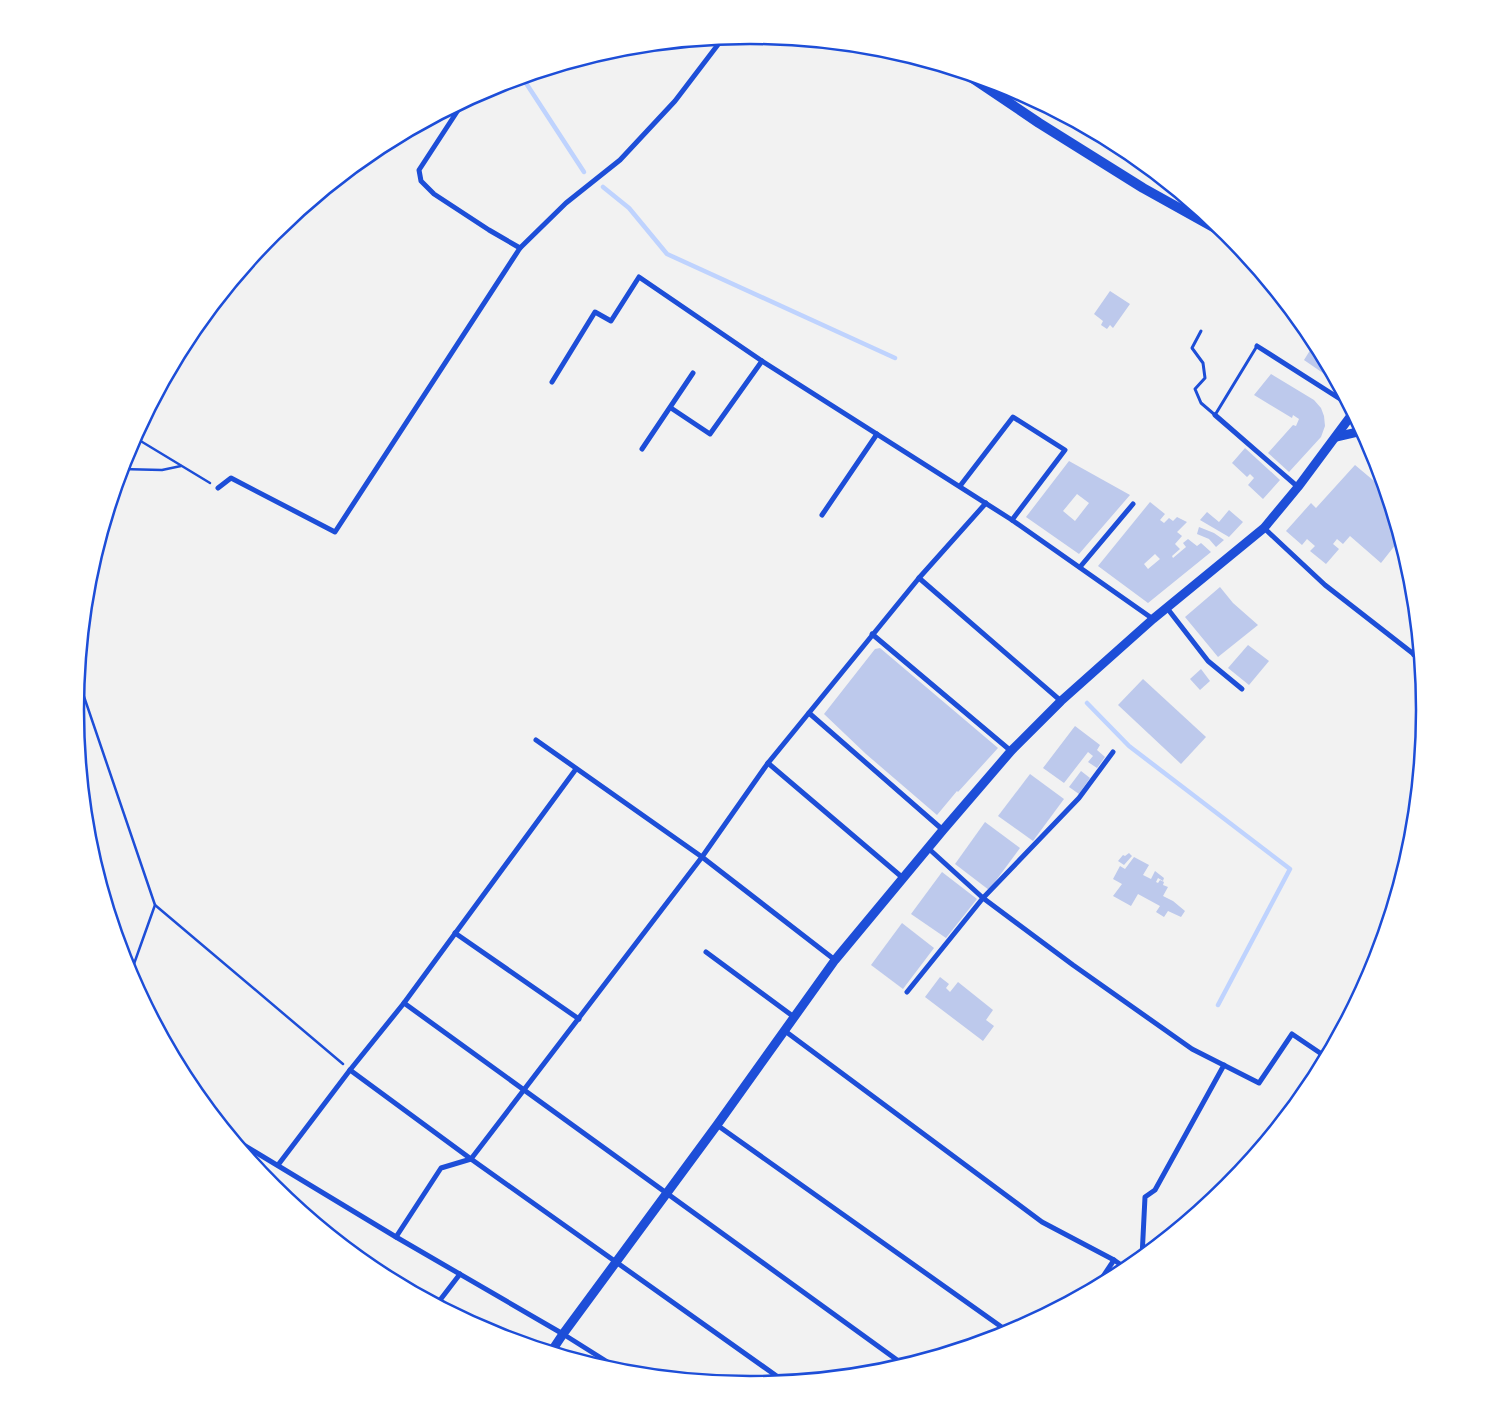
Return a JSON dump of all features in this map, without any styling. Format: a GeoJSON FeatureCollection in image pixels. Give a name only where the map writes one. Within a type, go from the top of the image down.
{"type":"FeatureCollection","features":[{"type":"Feature","properties":{"kind":"main road"},"geometry":{"type":"LineString","coordinates":[[986,87],[1135,183],[1201,220]]}},
{"type":"Feature","properties":{"kind":"main road"},"geometry":{"type":"LineString","coordinates":[[555,1347],[717,1126],[835,960],[943,830],[1011,751],[1061,701],[1167,608],[1264,528],[1298,487],[1349,418]]}},
{"type":"Feature","properties":{"kind":"main road"},"geometry":{"type":"LineString","coordinates":[[1336,438],[1356,433]]}},
{"type":"Feature","properties":{"kind":"street"},"geometry":{"type":"LineString","coordinates":[[218,488],[231,478],[335,532],[520,248],[566,203],[620,160],[675,101],[718,45]]}},
{"type":"Feature","properties":{"kind":"street"},"geometry":{"type":"LineString","coordinates":[[458,111],[419,170],[421,181],[434,194],[520,248]]}},
{"type":"Feature","properties":{"kind":"street"},"geometry":{"type":"LineString","coordinates":[[552,382],[595,312],[611,321],[640,277],[762,361],[1012,520],[1153,620]]}},
{"type":"Feature","properties":{"kind":"street"},"geometry":{"type":"LineString","coordinates":[[1257,346],[1339,398]]}},
{"type":"Feature","properties":{"kind":"street"},"geometry":{"type":"LineString","coordinates":[[671,408],[710,434],[762,361]]}},
{"type":"Feature","properties":{"kind":"street"},"geometry":{"type":"LineString","coordinates":[[642,450],[693,373]]}},
{"type":"Feature","properties":{"kind":"street"},"geometry":{"type":"LineString","coordinates":[[1216,416],[1298,487]]}},
{"type":"Feature","properties":{"kind":"street"},"geometry":{"type":"LineString","coordinates":[[960,486],[1013,417],[1064,450],[1012,520]]}},
{"type":"Feature","properties":{"kind":"street"},"geometry":{"type":"LineString","coordinates":[[822,515],[877,434]]}},
{"type":"Feature","properties":{"kind":"street"},"geometry":{"type":"LineString","coordinates":[[396,1237],[441,1168],[471,1159],[702,857],[768,763],[872,634],[986,503]]}},
{"type":"Feature","properties":{"kind":"street"},"geometry":{"type":"LineString","coordinates":[[1080,567],[1133,504]]}},
{"type":"Feature","properties":{"kind":"street"},"geometry":{"type":"LineString","coordinates":[[1264,528],[1325,585],[1414,656]]}},
{"type":"Feature","properties":{"kind":"street"},"geometry":{"type":"LineString","coordinates":[[919,578],[1061,701]]}},
{"type":"Feature","properties":{"kind":"street"},"geometry":{"type":"LineString","coordinates":[[1167,608],[1208,661],[1242,689]]}},
{"type":"Feature","properties":{"kind":"street"},"geometry":{"type":"LineString","coordinates":[[872,634],[1011,751]]}},
{"type":"Feature","properties":{"kind":"street"},"geometry":{"type":"LineString","coordinates":[[809,713],[943,830]]}},
{"type":"Feature","properties":{"kind":"street"},"geometry":{"type":"LineString","coordinates":[[536,740],[702,857],[835,960]]}},
{"type":"Feature","properties":{"kind":"street"},"geometry":{"type":"LineString","coordinates":[[907,992],[983,898],[1079,798],[1113,752]]}},
{"type":"Feature","properties":{"kind":"street"},"geometry":{"type":"LineString","coordinates":[[768,763],[903,878]]}},
{"type":"Feature","properties":{"kind":"street"},"geometry":{"type":"LineString","coordinates":[[278,1165],[404,1003],[576,768]]}},
{"type":"Feature","properties":{"kind":"street"},"geometry":{"type":"LineString","coordinates":[[928,848],[983,898],[1073,965],[1192,1049],[1259,1083],[1292,1034],[1321,1053]]}},
{"type":"Feature","properties":{"kind":"street"},"geometry":{"type":"LineString","coordinates":[[455,933],[578,1019]]}},
{"type":"Feature","properties":{"kind":"street"},"geometry":{"type":"LineString","coordinates":[[706,952],[794,1017]]}},
{"type":"Feature","properties":{"kind":"street"},"geometry":{"type":"LineString","coordinates":[[404,1003],[896,1359]]}},
{"type":"Feature","properties":{"kind":"street"},"geometry":{"type":"LineString","coordinates":[[784,1031],[1042,1222],[1120,1264]]}},
{"type":"Feature","properties":{"kind":"street"},"geometry":{"type":"LineString","coordinates":[[1142,1248],[1145,1197],[1155,1190],[1224,1065]]}},
{"type":"Feature","properties":{"kind":"street"},"geometry":{"type":"LineString","coordinates":[[350,1070],[471,1159],[776,1375]]}},
{"type":"Feature","properties":{"kind":"street"},"geometry":{"type":"LineString","coordinates":[[717,1126],[1002,1327]]}},
{"type":"Feature","properties":{"kind":"street"},"geometry":{"type":"LineString","coordinates":[[247,1147],[603,1359]]}},
{"type":"Feature","properties":{"kind":"street"},"geometry":{"type":"LineString","coordinates":[[1105,1273],[1114,1260]]}},
{"type":"Feature","properties":{"kind":"street"},"geometry":{"type":"LineString","coordinates":[[440,1300],[460,1274]]}},
{"type":"Feature","properties":{"kind":"lane"},"geometry":{"type":"LineString","coordinates":[[1201,331],[1192,348],[1203,363],[1204,378],[1195,389],[1200,403],[1216,416],[1257,346]]}},
{"type":"Feature","properties":{"kind":"path"},"geometry":{"type":"LineString","coordinates":[[140,441],[218,488]]}},
{"type":"Feature","properties":{"kind":"path"},"geometry":{"type":"LineString","coordinates":[[129,469],[162,470],[181,466]]}},
{"type":"Feature","properties":{"kind":"path"},"geometry":{"type":"LineString","coordinates":[[84,697],[155,905],[350,1070]]}},
{"type":"Feature","properties":{"kind":"path"},"geometry":{"type":"LineString","coordinates":[[134,964],[155,905]]}},
{"type":"Feature","properties":{"kind":"building"},"geometry":{"type":"Polygon","coordinates":[[[1110,291],[1130,304],[1113,328],[1110,325],[1107,329],[1101,325],[1103,321],[1094,314],[1110,291]]]}},
{"type":"Feature","properties":{"kind":"building"},"geometry":{"type":"Polygon","coordinates":[[[1310,350],[1326,375],[1304,360],[1310,350]]]}},
{"type":"Feature","properties":{"kind":"building"},"geometry":{"type":"Polygon","coordinates":[[[1271,374],[1314,400],[1321,408],[1324,416],[1325,426],[1321,437],[1289,472],[1268,453],[1293,425],[1296,426],[1299,419],[1293,415],[1292,418],[1254,395],[1271,374]]]}},
{"type":"Feature","properties":{"kind":"building"},"geometry":{"type":"Polygon","coordinates":[[[1245,448],[1280,480],[1263,499],[1248,485],[1254,478],[1250,474],[1247,477],[1232,463],[1245,448]]]}},
{"type":"Feature","properties":{"kind":"building"},"geometry":{"type":"Polygon","coordinates":[[[1069,461],[1130,495],[1079,554],[1026,517],[1069,461]],[[1077,494],[1063,511],[1075,521],[1089,503],[1077,494]]]}},
{"type":"Feature","properties":{"kind":"building"},"geometry":{"type":"Polygon","coordinates":[[[1355,465],[1376,483],[1395,545],[1381,563],[1350,536],[1343,544],[1337,539],[1333,544],[1339,549],[1326,564],[1310,551],[1315,546],[1307,539],[1302,545],[1286,531],[1311,503],[1316,508],[1355,465]]]}},
{"type":"Feature","properties":{"kind":"building"},"geometry":{"type":"Polygon","coordinates":[[[1150,502],[1165,514],[1160,520],[1164,523],[1169,518],[1173,521],[1177,517],[1187,522],[1177,532],[1182,536],[1175,544],[1180,549],[1172,556],[1173,558],[1186,547],[1183,543],[1188,539],[1197,546],[1201,543],[1211,552],[1148,603],[1098,566],[1150,502]],[[1155,554],[1144,564],[1148,569],[1160,559],[1155,554]]]}},
{"type":"Feature","properties":{"kind":"building"},"geometry":{"type":"Polygon","coordinates":[[[1229,510],[1243,522],[1229,537],[1200,520],[1207,512],[1219,522],[1229,510]]]}},
{"type":"Feature","properties":{"kind":"building"},"geometry":{"type":"Polygon","coordinates":[[[1199,527],[1214,533],[1224,540],[1216,547],[1209,539],[1197,534],[1199,527]]]}},
{"type":"Feature","properties":{"kind":"building"},"geometry":{"type":"Polygon","coordinates":[[[1220,587],[1233,603],[1258,625],[1218,657],[1185,617],[1220,587]]]}},
{"type":"Feature","properties":{"kind":"building"},"geometry":{"type":"Polygon","coordinates":[[[1248,645],[1269,661],[1249,685],[1228,668],[1248,645]]]}},
{"type":"Feature","properties":{"kind":"building"},"geometry":{"type":"Polygon","coordinates":[[[880,648],[998,748],[937,815],[866,754],[824,714],[875,649],[880,648]]]}},
{"type":"Feature","properties":{"kind":"building"},"geometry":{"type":"Polygon","coordinates":[[[1201,669],[1210,681],[1200,690],[1190,679],[1201,669]]]}},
{"type":"Feature","properties":{"kind":"building"},"geometry":{"type":"Polygon","coordinates":[[[1143,679],[1206,737],[1181,764],[1118,705],[1143,679]]]}},
{"type":"Feature","properties":{"kind":"building"},"geometry":{"type":"Polygon","coordinates":[[[1075,726],[1100,745],[1097,750],[1105,757],[1097,768],[1088,762],[1093,756],[1088,752],[1064,783],[1043,768],[1075,726]]]}},
{"type":"Feature","properties":{"kind":"building"},"geometry":{"type":"Polygon","coordinates":[[[1081,771],[1090,778],[1079,794],[1069,787],[1081,771]]]}},
{"type":"Feature","properties":{"kind":"building"},"geometry":{"type":"Polygon","coordinates":[[[1030,774],[1064,799],[1033,841],[998,816],[1030,774]]]}},
{"type":"Feature","properties":{"kind":"building"},"geometry":{"type":"Polygon","coordinates":[[[985,822],[1020,848],[989,890],[955,864],[985,822]]]}},
{"type":"Feature","properties":{"kind":"building"},"geometry":{"type":"Polygon","coordinates":[[[1129,853],[1132,856],[1124,865],[1118,861],[1123,855],[1125,856],[1129,853]]]}},
{"type":"Feature","properties":{"kind":"building"},"geometry":{"type":"Polygon","coordinates":[[[1134,857],[1149,865],[1143,875],[1151,879],[1155,871],[1164,878],[1163,881],[1158,878],[1156,882],[1158,883],[1160,880],[1164,882],[1163,885],[1168,887],[1163,896],[1173,901],[1185,911],[1181,917],[1168,911],[1164,917],[1156,912],[1160,906],[1138,894],[1131,906],[1113,896],[1122,884],[1113,879],[1120,866],[1125,869],[1134,857]]]}},
{"type":"Feature","properties":{"kind":"building"},"geometry":{"type":"Polygon","coordinates":[[[942,872],[977,899],[946,938],[911,914],[942,872]]]}},
{"type":"Feature","properties":{"kind":"building"},"geometry":{"type":"Polygon","coordinates":[[[902,923],[934,948],[903,989],[871,965],[902,923]]]}},
{"type":"Feature","properties":{"kind":"building"},"geometry":{"type":"Polygon","coordinates":[[[940,977],[949,984],[946,988],[950,992],[958,982],[993,1010],[986,1020],[994,1026],[983,1041],[925,997],[940,977]]]}},
{"type":"Feature","properties":{"kind":"waterway"},"geometry":{"type":"LineString","coordinates":[[526,83],[584,172]]}},
{"type":"Feature","properties":{"kind":"waterway"},"geometry":{"type":"LineString","coordinates":[[603,187],[629,208],[667,254],[895,358]]}},
{"type":"Feature","properties":{"kind":"waterway"},"geometry":{"type":"LineString","coordinates":[[1087,703],[1129,746],[1290,869],[1218,1005]]}}]}
